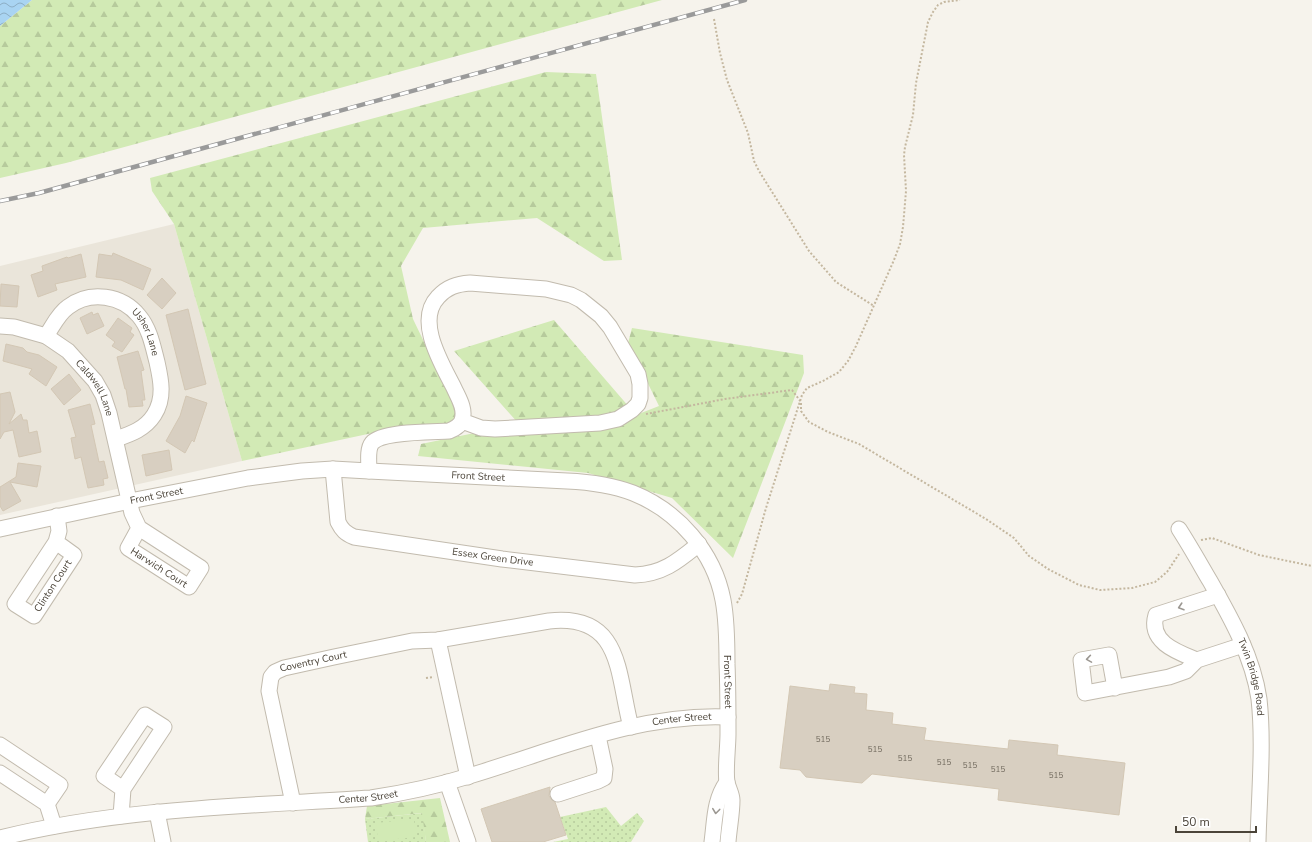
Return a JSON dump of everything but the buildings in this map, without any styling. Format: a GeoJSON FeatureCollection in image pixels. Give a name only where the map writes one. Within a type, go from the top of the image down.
{"type":"FeatureCollection","features":[{"type":"Feature","properties":{"kind":"street"},"geometry":{"type":"LineString","coordinates":[[370,470],[369,450],[372,443],[378,439],[394,434],[449,431],[455,429],[462,421],[463,411],[460,400],[432,340],[428,324],[429,311],[435,300],[449,287],[459,283],[470,282],[546,289],[571,295],[581,300],[601,316],[610,327],[638,374],[640,398],[638,404],[618,419],[600,423],[495,429],[481,428],[462,421]]}},
{"type":"Feature","properties":{"kind":"street","name":"Usher Lane"},"geometry":{"type":"LineString","coordinates":[[46,336],[67,307],[79,300],[92,296],[106,297],[118,301],[132,309],[140,317],[147,328],[162,381],[160,404],[148,423],[131,434],[116,439]]}},
{"type":"Feature","properties":{"kind":"street","name":"Caldwell Lane"},"geometry":{"type":"LineString","coordinates":[[0,326],[21,329],[46,336],[68,351],[95,381],[103,395],[116,439],[130,501]]}},
{"type":"Feature","properties":{"kind":"street","name":"Front Street"},"geometry":{"type":"LineString","coordinates":[[0,529],[130,501],[278,473],[333,469],[589,482],[611,486],[633,494],[670,514],[685,527],[699,544],[718,579],[726,621],[728,717],[727,782],[732,798],[728,842]]}},
{"type":"Feature","properties":{"kind":"street","name":"Essex Green Drive"},"geometry":{"type":"LineString","coordinates":[[333,469],[338,522],[342,530],[354,537],[502,559],[635,576],[648,575],[660,571],[686,555],[699,544]]}},
{"type":"Feature","properties":{"kind":"street"},"geometry":{"type":"LineString","coordinates":[[130,501],[135,521],[139,528]]}},
{"type":"Feature","properties":{"kind":"street","name":"Clinton Court"},"geometry":{"type":"LineString","coordinates":[[56,542],[74,555],[34,616],[15,604],[56,542],[59,531],[57,516]]}},
{"type":"Feature","properties":{"kind":"street","name":"Harwich Court"},"geometry":{"type":"LineString","coordinates":[[139,528],[201,568],[189,587],[128,548],[139,528]]}},
{"type":"Feature","properties":{"kind":"street","name":"Twin Bridge Road"},"geometry":{"type":"LineString","coordinates":[[1179,529],[1235,627],[1243,645],[1254,678],[1261,720],[1258,842]]}},
{"type":"Feature","properties":{"kind":"street"},"geometry":{"type":"LineString","coordinates":[[1197,660],[1179,653],[1165,645],[1159,638],[1154,621],[1156,615],[1218,595]]}},
{"type":"Feature","properties":{"kind":"street","name":"Coventry Court"},"geometry":{"type":"LineString","coordinates":[[293,803],[269,691],[271,677],[276,672],[284,668],[412,641],[438,640],[549,620],[566,620],[586,624],[595,628],[610,644],[614,652],[630,727]]}},
{"type":"Feature","properties":{"kind":"street"},"geometry":{"type":"LineString","coordinates":[[438,640],[468,777]]}},
{"type":"Feature","properties":{"kind":"street"},"geometry":{"type":"LineString","coordinates":[[1115,688],[1169,678],[1186,671],[1197,660],[1243,645]]}},
{"type":"Feature","properties":{"kind":"street"},"geometry":{"type":"LineString","coordinates":[[121,816],[123,789],[164,727],[145,715],[104,776],[123,789]]}},
{"type":"Feature","properties":{"kind":"street","name":"Center Street"},"geometry":{"type":"LineString","coordinates":[[9,838],[54,826],[121,816],[157,812],[371,798],[395,794],[468,777],[630,727],[696,717],[728,717]]}},
{"type":"Feature","properties":{"kind":"street"},"geometry":{"type":"LineString","coordinates":[[558,794],[604,778],[605,769],[598,736]]}},
{"type":"Feature","properties":{"kind":"street"},"geometry":{"type":"LineString","coordinates":[[0,745],[60,784],[47,804]]}},
{"type":"Feature","properties":{"kind":"street"},"geometry":{"type":"LineString","coordinates":[[0,774],[47,804],[54,826]]}},
{"type":"Feature","properties":{"kind":"street"},"geometry":{"type":"LineString","coordinates":[[447,782],[468,842]]}},
{"type":"Feature","properties":{"kind":"street","name":"Front Street"},"geometry":{"type":"LineString","coordinates":[[712,842],[717,800],[727,782]]}},
{"type":"Feature","properties":{"kind":"street"},"geometry":{"type":"LineString","coordinates":[[157,812],[163,842]]}},
{"type":"Feature","properties":{"kind":"path"},"geometry":{"type":"LineString","coordinates":[[960,0],[944,2],[938,5],[928,22],[916,83],[913,115],[904,155],[906,191],[900,244],[874,306],[848,361],[839,372],[807,388],[802,395],[801,412],[809,422],[828,432],[859,444],[986,519],[1014,538],[1029,556],[1048,569],[1079,586],[1100,590],[1132,588],[1154,582],[1167,572],[1177,556],[1189,546],[1198,541],[1212,538],[1259,555],[1312,566]]}},
{"type":"Feature","properties":{"kind":"path"},"geometry":{"type":"LineString","coordinates":[[714,19],[720,53],[727,80],[746,127],[754,161],[759,171],[809,251],[836,282],[874,306]]}},
{"type":"Feature","properties":{"kind":"path"},"geometry":{"type":"LineString","coordinates":[[641,415],[725,399],[792,390],[801,402]]}},
{"type":"Feature","properties":{"kind":"path"},"geometry":{"type":"LineString","coordinates":[[726,621],[742,594],[766,508],[801,402]]}},
{"type":"Feature","properties":{"kind":"path"},"geometry":{"type":"LineString","coordinates":[[426,678],[437,677]]}},
{"type":"Feature","properties":{"kind":"shaded area"},"geometry":{"type":"Polygon","coordinates":[[[174,224],[242,461],[0,515],[0,266],[174,224]]]}},
{"type":"Feature","properties":{"kind":"green space"},"geometry":{"type":"Polygon","coordinates":[[[32,0],[662,0],[66,163],[0,178],[0,26],[32,0]]]}},
{"type":"Feature","properties":{"kind":"green space"},"geometry":{"type":"Polygon","coordinates":[[[546,72],[596,74],[622,260],[604,261],[537,218],[423,228],[401,266],[413,319],[462,421],[377,432],[242,461],[174,224],[152,191],[150,178],[546,72]]]}},
{"type":"Feature","properties":{"kind":"green space"},"geometry":{"type":"Polygon","coordinates":[[[554,320],[636,415],[659,406],[628,343],[632,328],[803,355],[804,373],[733,558],[672,498],[588,473],[418,456],[421,444],[519,424],[454,351],[554,320]]]}},
{"type":"Feature","properties":{"kind":"green space"},"geometry":{"type":"Polygon","coordinates":[[[440,798],[450,842],[426,842],[422,813],[365,819],[367,806],[440,798]]]}},
{"type":"Feature","properties":{"kind":"green space"},"geometry":{"type":"Polygon","coordinates":[[[606,807],[621,826],[637,813],[644,821],[631,842],[553,842],[568,839],[560,817],[606,807]]]}},
{"type":"Feature","properties":{"kind":"green space"},"geometry":{"type":"Polygon","coordinates":[[[423,813],[426,842],[368,842],[365,819],[423,813]]]}},
{"type":"Feature","properties":{"kind":"green space"},"geometry":{"type":"Polygon","coordinates":[[[414,819],[416,837],[378,841],[376,823],[414,819]]]}},
{"type":"Feature","properties":{"kind":"water"},"geometry":{"type":"Polygon","coordinates":[[[0,0],[32,0],[0,26],[0,0]]]}},
{"type":"Feature","properties":{"kind":"railway"},"geometry":{"type":"LineString","coordinates":[[0,201],[39,193],[745,0]]}}]}
